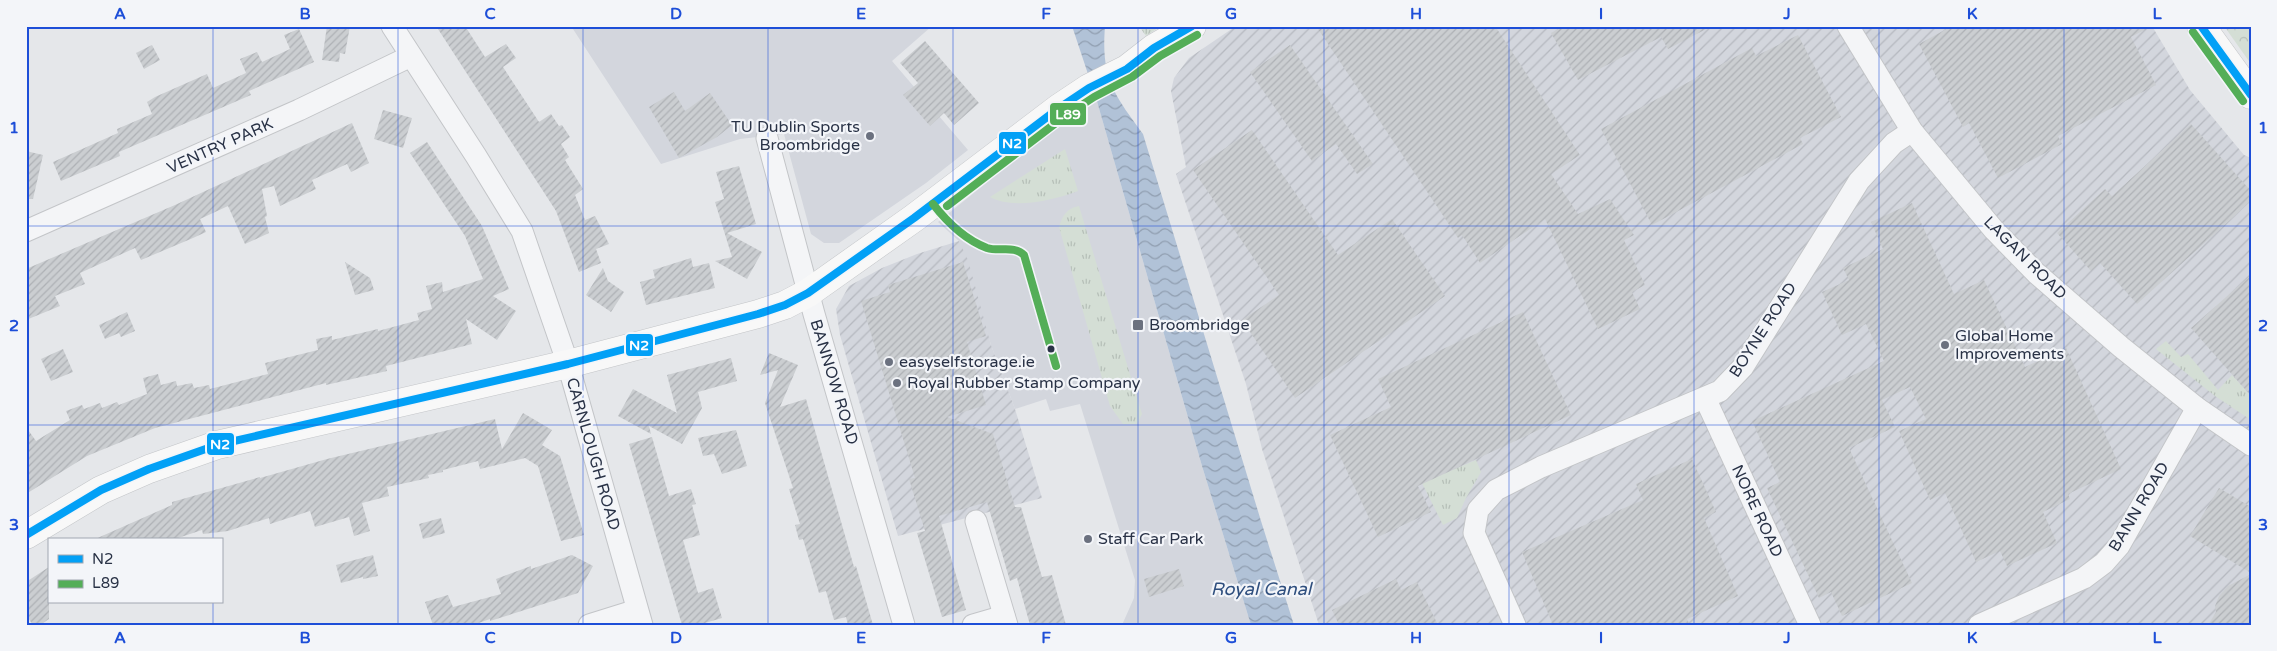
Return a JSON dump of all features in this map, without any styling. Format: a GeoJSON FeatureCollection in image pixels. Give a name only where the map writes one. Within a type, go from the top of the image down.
{"type":"FeatureCollection","features":[{"type":"Feature","properties":{"kind":"street","name":"CARNLOUGH ROAD"},"geometry":{"type":"LineString","coordinates":[[392,26],[491,179],[522,231],[568,364],[640,617]]}},
{"type":"Feature","properties":{"kind":"street"},"geometry":{"type":"LineString","coordinates":[[26,535],[101,490],[149,469],[217,446],[568,364],[786,305],[808,293],[927,208],[1088,88],[1127,69],[1154,48],[1192,26]]}},
{"type":"Feature","properties":{"kind":"street","name":"LAGAN ROAD"},"geometry":{"type":"LineString","coordinates":[[1848,26],[1912,131],[1994,230],[2036,274],[2121,347],[2197,408],[2251,445]]}},
{"type":"Feature","properties":{"kind":"street"},"geometry":{"type":"LineString","coordinates":[[2201,26],[2251,95]]}},
{"type":"Feature","properties":{"kind":"street","name":"VENTRY PARK"},"geometry":{"type":"LineString","coordinates":[[26,230],[299,110],[411,56]]}},
{"type":"Feature","properties":{"kind":"street","name":"BOYNE ROAD"},"geometry":{"type":"LineString","coordinates":[[1515,625],[1474,533],[1478,510],[1496,490],[1541,467],[1720,391],[1743,367],[1859,181],[1894,144],[1912,131]]}},
{"type":"Feature","properties":{"kind":"street","name":"BANNOW ROAD"},"geometry":{"type":"LineString","coordinates":[[768,138],[808,293],[904,625]]}},
{"type":"Feature","properties":{"kind":"street","name":"NORE ROAD"},"geometry":{"type":"LineString","coordinates":[[1705,398],[1810,625]]}},
{"type":"Feature","properties":{"kind":"street","name":"BANN ROAD"},"geometry":{"type":"LineString","coordinates":[[1979,625],[2084,578],[2104,563],[2119,546],[2197,408]]}},
{"type":"Feature","properties":{"kind":"street"},"geometry":{"type":"LineString","coordinates":[[973,625],[1006,620],[976,522]]}},
{"type":"Feature","properties":{"kind":"street"},"geometry":{"type":"LineString","coordinates":[[589,625],[640,617]]}},
{"type":"Feature","properties":{"kind":"shaded area","name":"TU Dublin Sports Broombridge"},"geometry":{"type":"Polygon","coordinates":[[[571,26],[932,26],[892,61],[968,150],[926,183],[839,243],[824,243],[811,234],[784,134],[740,139],[661,164],[571,26]]]}},
{"type":"Feature","properties":{"kind":"shaded area"},"geometry":{"type":"Polygon","coordinates":[[[1236,26],[2152,26],[2190,90],[2244,155],[2251,158],[2251,625],[1319,625],[1262,449],[1246,384],[1176,174],[1186,167],[1171,91],[1174,78],[1189,58],[1236,26]]]}},
{"type":"Feature","properties":{"kind":"shaded area"},"geometry":{"type":"Polygon","coordinates":[[[1096,98],[1202,466],[1251,625],[1122,625],[1134,598],[1135,580],[1080,404],[1050,411],[1046,399],[1015,409],[991,345],[959,241],[938,222],[1056,126],[1096,98]]]}},
{"type":"Feature","properties":{"kind":"shaded area"},"geometry":{"type":"Polygon","coordinates":[[[959,241],[968,260],[991,345],[1015,409],[1042,498],[898,536],[840,335],[836,309],[849,286],[882,268],[917,254],[959,241]]]}},
{"type":"Feature","properties":{"kind":"green space"},"geometry":{"type":"Polygon","coordinates":[[[1139,26],[1161,26],[1146,36],[1139,26]]]}},
{"type":"Feature","properties":{"kind":"green space"},"geometry":{"type":"Polygon","coordinates":[[[2224,26],[2251,26],[2251,64],[2224,26]]]}},
{"type":"Feature","properties":{"kind":"green space"},"geometry":{"type":"Polygon","coordinates":[[[1065,149],[1078,191],[1057,198],[1022,203],[999,201],[990,197],[1065,149]]]}},
{"type":"Feature","properties":{"kind":"green space"},"geometry":{"type":"Polygon","coordinates":[[[1079,206],[1142,414],[1137,424],[1123,424],[1110,406],[1059,227],[1066,213],[1079,206]]]}},
{"type":"Feature","properties":{"kind":"green space"},"geometry":{"type":"Polygon","coordinates":[[[2166,341],[2181,357],[2188,354],[2218,390],[2232,375],[2251,396],[2251,420],[2215,396],[2156,349],[2166,341]]]}},
{"type":"Feature","properties":{"kind":"green space"},"geometry":{"type":"Polygon","coordinates":[[[1476,460],[1481,472],[1457,518],[1443,525],[1422,483],[1476,460]]]}},
{"type":"Feature","properties":{"kind":"water","name":"Royal Canal"},"geometry":{"type":"Polygon","coordinates":[[[1072,26],[1105,26],[1104,44],[1107,72],[1117,96],[1143,134],[1294,625],[1251,625],[1202,466],[1096,98],[1072,26]]]}},
{"type":"Feature","properties":{"kind":"building"},"geometry":{"type":"Polygon","coordinates":[[[327,26],[350,26],[345,54],[340,53],[339,62],[322,60],[327,26]]]}},
{"type":"Feature","properties":{"kind":"building"},"geometry":{"type":"Polygon","coordinates":[[[436,26],[465,26],[485,57],[506,44],[516,58],[503,67],[539,122],[551,114],[570,137],[561,144],[569,157],[565,160],[583,189],[575,195],[585,220],[595,216],[609,244],[596,249],[601,263],[579,272],[556,211],[436,26]]]}},
{"type":"Feature","properties":{"kind":"building"},"geometry":{"type":"Polygon","coordinates":[[[1316,26],[1495,26],[1580,155],[1551,174],[1578,214],[1610,199],[1634,235],[1624,240],[1645,285],[1632,292],[1640,309],[1598,329],[1545,219],[1480,263],[1462,235],[1458,238],[1316,26]]]}},
{"type":"Feature","properties":{"kind":"building"},"geometry":{"type":"Polygon","coordinates":[[[1564,26],[1712,26],[1668,49],[1661,37],[1578,80],[1551,33],[1564,26]]]}},
{"type":"Feature","properties":{"kind":"building"},"geometry":{"type":"Polygon","coordinates":[[[1952,26],[2152,26],[2131,37],[2156,85],[2058,136],[2062,144],[1998,178],[1969,123],[1963,127],[1919,44],[1952,26]]]}},
{"type":"Feature","properties":{"kind":"building"},"geometry":{"type":"Polygon","coordinates":[[[299,29],[314,62],[249,91],[251,95],[119,152],[120,156],[61,181],[53,162],[118,133],[117,129],[152,114],[147,102],[155,97],[207,74],[213,88],[246,73],[240,59],[257,52],[262,62],[290,49],[284,35],[299,29]]]}},
{"type":"Feature","properties":{"kind":"building"},"geometry":{"type":"Polygon","coordinates":[[[1798,35],[1841,117],[1800,138],[1803,144],[1652,225],[1601,129],[1752,48],[1756,56],[1798,35]]]}},
{"type":"Feature","properties":{"kind":"building"},"geometry":{"type":"Polygon","coordinates":[[[925,41],[979,103],[954,125],[944,113],[930,126],[903,95],[918,83],[900,63],[925,41]]]}},
{"type":"Feature","properties":{"kind":"building"},"geometry":{"type":"Polygon","coordinates":[[[152,45],[160,60],[144,69],[136,53],[152,45]]]}},
{"type":"Feature","properties":{"kind":"building"},"geometry":{"type":"Polygon","coordinates":[[[1290,45],[1373,164],[1357,174],[1336,144],[1312,161],[1250,72],[1290,45]]]}},
{"type":"Feature","properties":{"kind":"building"},"geometry":{"type":"Polygon","coordinates":[[[674,92],[685,111],[710,93],[732,125],[717,137],[679,158],[649,107],[674,92]]]}},
{"type":"Feature","properties":{"kind":"building"},"geometry":{"type":"Polygon","coordinates":[[[383,110],[412,118],[403,148],[374,139],[383,110]]]}},
{"type":"Feature","properties":{"kind":"building"},"geometry":{"type":"Polygon","coordinates":[[[352,123],[369,163],[351,172],[347,164],[312,180],[316,189],[280,206],[274,186],[262,189],[269,233],[245,244],[228,206],[200,219],[206,232],[193,238],[141,260],[135,248],[80,273],[85,284],[55,296],[60,306],[26,320],[26,269],[175,205],[352,123]]]}},
{"type":"Feature","properties":{"kind":"building"},"geometry":{"type":"Polygon","coordinates":[[[2191,124],[2251,191],[2251,201],[2137,304],[2100,263],[2091,271],[2057,233],[2105,189],[2112,196],[2191,124]]]}},
{"type":"Feature","properties":{"kind":"building"},"geometry":{"type":"Polygon","coordinates":[[[1252,130],[1338,255],[1392,219],[1445,296],[1295,398],[1242,320],[1279,295],[1193,170],[1252,130]]]}},
{"type":"Feature","properties":{"kind":"building"},"geometry":{"type":"Polygon","coordinates":[[[427,142],[482,226],[509,289],[493,296],[516,311],[497,340],[466,319],[472,344],[386,366],[387,371],[326,385],[326,383],[155,428],[87,456],[26,494],[26,427],[36,441],[70,420],[66,411],[82,405],[84,409],[100,403],[102,408],[117,402],[119,405],[147,394],[143,378],[158,374],[161,385],[176,381],[177,386],[192,383],[194,388],[209,385],[210,389],[268,374],[265,363],[318,350],[316,339],[332,336],[332,340],[378,329],[378,331],[419,320],[417,313],[432,309],[426,286],[442,282],[443,292],[483,279],[465,236],[410,153],[427,142]]]}},
{"type":"Feature","properties":{"kind":"building"},"geometry":{"type":"Polygon","coordinates":[[[26,151],[43,155],[33,199],[26,199],[26,151]]]}},
{"type":"Feature","properties":{"kind":"building"},"geometry":{"type":"Polygon","coordinates":[[[739,166],[756,224],[727,233],[762,252],[747,279],[715,261],[732,257],[715,202],[724,199],[716,172],[739,166]]]}},
{"type":"Feature","properties":{"kind":"building"},"geometry":{"type":"Polygon","coordinates":[[[1912,203],[1954,294],[1984,280],[2025,367],[2066,348],[2121,469],[2068,494],[2070,499],[2043,512],[2057,543],[2007,566],[2000,551],[1976,562],[1945,493],[1930,500],[1899,431],[1926,419],[1910,387],[1882,400],[1895,427],[1849,448],[1912,583],[1842,616],[1831,592],[1819,598],[1767,488],[1780,482],[1752,421],[1884,361],[1866,324],[1842,335],[1822,292],[1849,280],[1843,268],[1883,249],[1871,222],[1912,203]]]}},
{"type":"Feature","properties":{"kind":"building"},"geometry":{"type":"Polygon","coordinates":[[[691,258],[693,267],[709,263],[715,288],[646,305],[640,282],[655,278],[653,270],[691,258]]]}},
{"type":"Feature","properties":{"kind":"building"},"geometry":{"type":"Polygon","coordinates":[[[345,262],[370,278],[374,290],[355,295],[345,262]]]}},
{"type":"Feature","properties":{"kind":"building"},"geometry":{"type":"Polygon","coordinates":[[[963,262],[986,336],[967,342],[986,405],[947,417],[993,434],[1015,507],[1021,507],[1042,577],[1052,575],[1066,625],[1030,625],[1017,578],[1010,581],[987,502],[939,516],[966,610],[942,617],[917,533],[925,531],[909,479],[915,478],[861,301],[890,292],[888,285],[963,262]]]}},
{"type":"Feature","properties":{"kind":"building"},"geometry":{"type":"Polygon","coordinates":[[[603,268],[608,281],[624,292],[611,312],[586,295],[603,268]]]}},
{"type":"Feature","properties":{"kind":"building"},"geometry":{"type":"Polygon","coordinates":[[[2251,275],[2251,396],[2191,328],[2251,275]]]}},
{"type":"Feature","properties":{"kind":"building"},"geometry":{"type":"Polygon","coordinates":[[[127,312],[135,331],[121,337],[119,333],[105,339],[99,325],[127,312]]]}},
{"type":"Feature","properties":{"kind":"building"},"geometry":{"type":"Polygon","coordinates":[[[1523,312],[1571,415],[1418,486],[1431,512],[1378,537],[1330,435],[1391,407],[1378,379],[1523,312]]]}},
{"type":"Feature","properties":{"kind":"building"},"geometry":{"type":"Polygon","coordinates":[[[63,349],[73,372],[51,381],[41,359],[63,349]]]}},
{"type":"Feature","properties":{"kind":"building"},"geometry":{"type":"Polygon","coordinates":[[[769,353],[798,365],[780,407],[806,399],[854,567],[856,566],[873,625],[848,625],[846,617],[834,620],[826,591],[819,593],[803,539],[799,540],[795,525],[800,524],[789,489],[793,488],[765,403],[778,370],[760,375],[769,353]]]}},
{"type":"Feature","properties":{"kind":"building"},"geometry":{"type":"Polygon","coordinates":[[[731,358],[737,381],[698,392],[702,408],[682,444],[649,426],[651,434],[618,416],[633,389],[677,413],[667,375],[731,358]]]}},
{"type":"Feature","properties":{"kind":"building"},"geometry":{"type":"Polygon","coordinates":[[[523,413],[552,430],[542,445],[560,456],[584,535],[561,541],[538,466],[525,458],[480,469],[478,461],[428,475],[429,478],[387,487],[389,496],[362,503],[370,531],[354,536],[349,517],[315,527],[310,511],[270,524],[269,518],[228,531],[203,534],[202,530],[178,538],[98,538],[172,505],[172,502],[327,459],[495,419],[502,449],[523,413]]]}},
{"type":"Feature","properties":{"kind":"building"},"geometry":{"type":"Polygon","coordinates":[[[736,430],[747,466],[722,474],[714,454],[703,456],[698,438],[736,430]]]}},
{"type":"Feature","properties":{"kind":"building"},"geometry":{"type":"Polygon","coordinates":[[[652,437],[669,496],[691,489],[696,504],[692,505],[700,535],[683,540],[698,593],[713,588],[722,618],[698,625],[682,625],[629,444],[652,437]]]}},
{"type":"Feature","properties":{"kind":"building"},"geometry":{"type":"Polygon","coordinates":[[[1692,459],[1716,512],[1704,518],[1738,596],[1687,619],[1690,625],[1553,625],[1522,552],[1643,500],[1636,484],[1692,459]]]}},
{"type":"Feature","properties":{"kind":"building"},"geometry":{"type":"Polygon","coordinates":[[[2219,488],[2251,507],[2251,573],[2190,536],[2219,488]]]}},
{"type":"Feature","properties":{"kind":"building"},"geometry":{"type":"Polygon","coordinates":[[[441,518],[445,533],[423,539],[419,524],[441,518]]]}},
{"type":"Feature","properties":{"kind":"building"},"geometry":{"type":"Polygon","coordinates":[[[373,555],[378,576],[363,579],[363,577],[341,583],[336,565],[373,555]]]}},
{"type":"Feature","properties":{"kind":"building"},"geometry":{"type":"Polygon","coordinates":[[[572,555],[593,566],[578,593],[473,625],[433,625],[425,602],[448,595],[453,607],[501,594],[496,579],[531,566],[531,569],[572,555]]]}},
{"type":"Feature","properties":{"kind":"building"},"geometry":{"type":"Polygon","coordinates":[[[48,568],[49,619],[40,625],[33,625],[26,615],[26,582],[48,568]]]}},
{"type":"Feature","properties":{"kind":"building"},"geometry":{"type":"Polygon","coordinates":[[[1179,569],[1184,586],[1149,597],[1144,579],[1179,569]]]}},
{"type":"Feature","properties":{"kind":"building"},"geometry":{"type":"Polygon","coordinates":[[[2251,574],[2251,625],[2208,625],[2216,612],[2215,606],[2219,596],[2228,586],[2251,574]]]}},
{"type":"Feature","properties":{"kind":"building"},"geometry":{"type":"Polygon","coordinates":[[[1396,579],[1401,590],[1417,582],[1438,625],[1339,625],[1332,610],[1396,579]]]}},
{"type":"Feature","properties":{"kind":"transit line","name":"N2"},"geometry":{"type":"LineString","coordinates":[[26,535],[101,490],[149,469],[217,445],[568,364],[758,314],[785,305],[808,293],[914,218],[1059,108],[1089,88],[1127,69],[1154,48],[1192,26]]}},
{"type":"Feature","properties":{"kind":"transit line","name":"N2"},"geometry":{"type":"LineString","coordinates":[[2201,26],[2251,95]]}},
{"type":"Feature","properties":{"kind":"transit line","name":"L89"},"geometry":{"type":"LineString","coordinates":[[2193,32],[2243,101]]}},
{"type":"Feature","properties":{"kind":"transit line","name":"L89"},"geometry":{"type":"LineString","coordinates":[[947,206],[1065,116],[1094,97],[1132,77],[1160,56],[1197,35]]}},
{"type":"Feature","properties":{"kind":"transit line","name":"L89"},"geometry":{"type":"LineString","coordinates":[[933,204],[957,230],[979,245],[992,249],[1016,250],[1024,255],[1056,366]]}},
{"type":"Feature","properties":{"kind":"place","name":"TU Dublin Sports Broombridge"},"geometry":{"type":"Point","coordinates":[870,136]}},
{"type":"Feature","properties":{"kind":"place","name":"Broombridge"},"geometry":{"type":"Point","coordinates":[1138,325]}},
{"type":"Feature","properties":{"kind":"place","name":"Global Home Improvements"},"geometry":{"type":"Point","coordinates":[1945,345]}},
{"type":"Feature","properties":{"kind":"place","name":"easyselfstorage.ie"},"geometry":{"type":"Point","coordinates":[889,362]}},
{"type":"Feature","properties":{"kind":"place","name":"Royal Rubber Stamp Company"},"geometry":{"type":"Point","coordinates":[897,383]}},
{"type":"Feature","properties":{"kind":"place","name":"Staff Car Park"},"geometry":{"type":"Point","coordinates":[1088,539]}}]}
